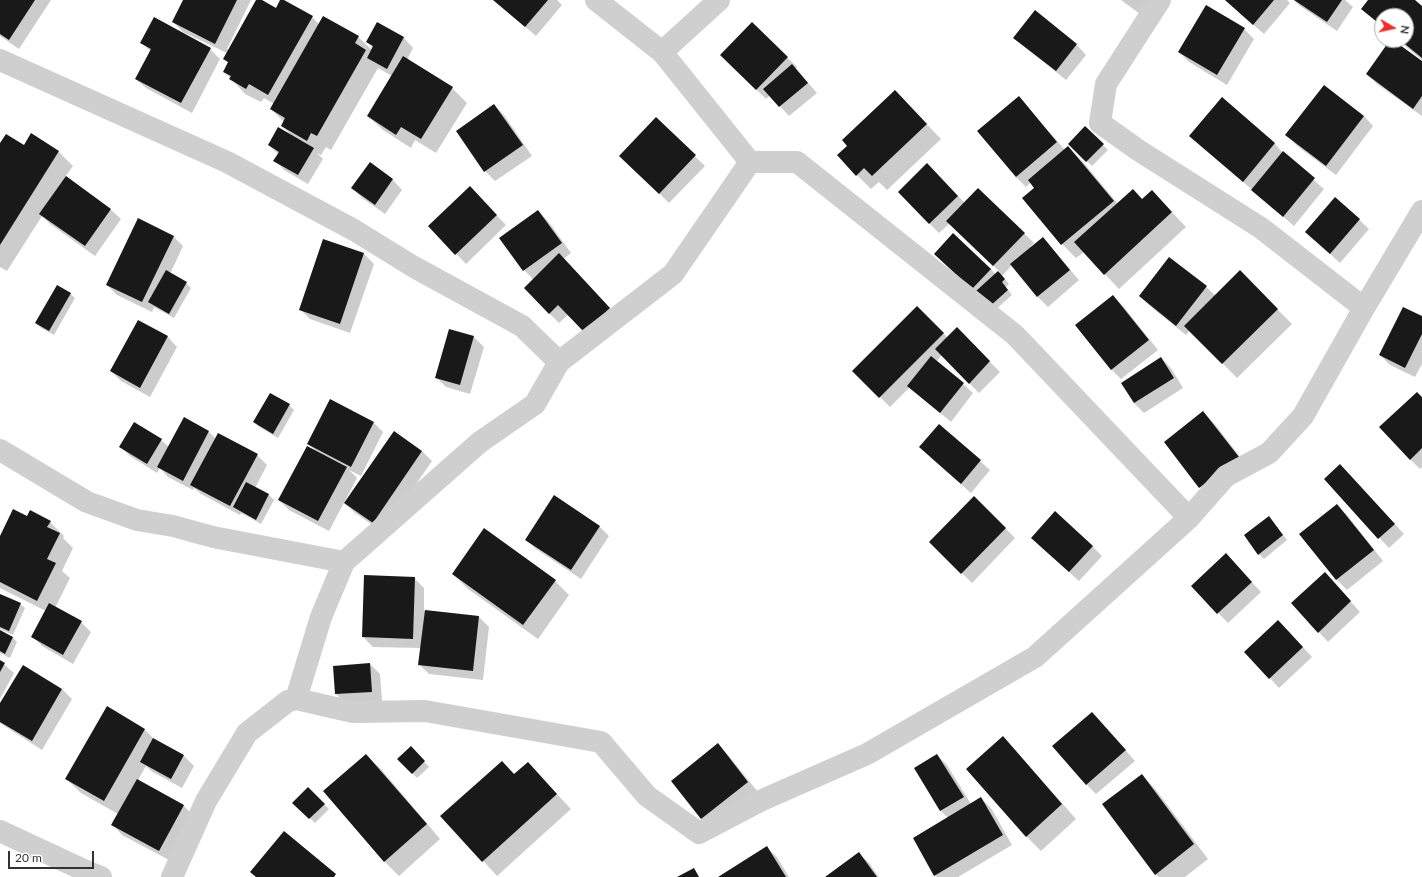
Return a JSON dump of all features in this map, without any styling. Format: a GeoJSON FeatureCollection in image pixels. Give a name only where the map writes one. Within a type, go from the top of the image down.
{"type":"FeatureCollection","features":[{"type":"Feature","properties":{"kind":"street"},"geometry":{"type":"LineString","coordinates":[[596,0],[662,52],[750,162]]}},
{"type":"Feature","properties":{"kind":"street"},"geometry":{"type":"LineString","coordinates":[[662,52],[719,0]]}},
{"type":"Feature","properties":{"kind":"street"},"geometry":{"type":"LineString","coordinates":[[1160,0],[1106,84],[1100,123],[1138,150],[1261,228],[1364,308]]}},
{"type":"Feature","properties":{"kind":"street"},"geometry":{"type":"LineString","coordinates":[[0,60],[227,162],[354,230],[414,267],[522,326],[559,362]]}},
{"type":"Feature","properties":{"kind":"street"},"geometry":{"type":"LineString","coordinates":[[296,699],[321,617],[344,562],[480,442],[535,404],[559,362],[673,274],[750,162]]}},
{"type":"Feature","properties":{"kind":"street"},"geometry":{"type":"LineString","coordinates":[[750,162],[797,162],[1015,335],[1188,518]]}},
{"type":"Feature","properties":{"kind":"street"},"geometry":{"type":"LineString","coordinates":[[172,877],[206,801],[248,733],[288,701],[296,699],[353,712],[425,711],[601,742],[647,796],[699,832],[760,801],[867,754],[1035,657],[1188,518],[1226,476],[1270,453],[1303,416],[1364,308],[1422,211]]}},
{"type":"Feature","properties":{"kind":"street"},"geometry":{"type":"LineString","coordinates":[[0,450],[87,502],[137,520],[173,526],[213,537],[344,562]]}},
{"type":"Feature","properties":{"kind":"street"},"geometry":{"type":"LineString","coordinates":[[0,831],[101,877]]}},
{"type":"Feature","properties":{"kind":"building"},"geometry":{"type":"Polygon","coordinates":[[[0,0],[35,0],[9,40],[0,34],[0,0]]]}},
{"type":"Feature","properties":{"kind":"building"},"geometry":{"type":"Polygon","coordinates":[[[183,0],[237,0],[215,44],[172,22],[183,0]]]}},
{"type":"Feature","properties":{"kind":"building"},"geometry":{"type":"Polygon","coordinates":[[[256,0],[262,0],[276,8],[280,0],[284,0],[313,16],[268,95],[249,84],[246,89],[229,79],[231,76],[223,72],[228,62],[223,59],[256,0]]]}},
{"type":"Feature","properties":{"kind":"building"},"geometry":{"type":"Polygon","coordinates":[[[493,0],[548,0],[525,27],[493,0]]]}},
{"type":"Feature","properties":{"kind":"building"},"geometry":{"type":"Polygon","coordinates":[[[1225,0],[1274,0],[1253,25],[1225,0]]]}},
{"type":"Feature","properties":{"kind":"building"},"geometry":{"type":"Polygon","coordinates":[[[1294,0],[1342,0],[1327,22],[1294,0]]]}},
{"type":"Feature","properties":{"kind":"building"},"geometry":{"type":"Polygon","coordinates":[[[1368,0],[1415,0],[1422,6],[1422,58],[1410,48],[1414,48],[1414,8],[1374,8],[1374,20],[1361,9],[1368,0]]]}},
{"type":"Feature","properties":{"kind":"building"},"geometry":{"type":"Polygon","coordinates":[[[1206,5],[1245,28],[1217,75],[1178,52],[1206,5]]]}},
{"type":"Feature","properties":{"kind":"building"},"geometry":{"type":"Polygon","coordinates":[[[1035,10],[1077,44],[1056,71],[1013,38],[1035,10]]]}},
{"type":"Feature","properties":{"kind":"building"},"geometry":{"type":"Polygon","coordinates":[[[323,16],[359,36],[355,43],[366,50],[317,136],[311,133],[307,141],[281,126],[285,118],[270,109],[323,16]]]}},
{"type":"Feature","properties":{"kind":"building"},"geometry":{"type":"Polygon","coordinates":[[[154,17],[211,48],[181,103],[135,79],[151,49],[140,43],[154,17]]]}},
{"type":"Feature","properties":{"kind":"building"},"geometry":{"type":"Polygon","coordinates":[[[377,22],[404,37],[387,69],[367,58],[373,46],[366,42],[377,22]]]}},
{"type":"Feature","properties":{"kind":"building"},"geometry":{"type":"Polygon","coordinates":[[[752,22],[788,57],[756,90],[720,55],[752,22]]]}},
{"type":"Feature","properties":{"kind":"building"},"geometry":{"type":"Polygon","coordinates":[[[1384,48],[1404,48],[1422,61],[1422,96],[1413,109],[1366,74],[1384,48]]]}},
{"type":"Feature","properties":{"kind":"building"},"geometry":{"type":"Polygon","coordinates":[[[403,56],[453,87],[421,139],[401,127],[396,135],[367,116],[403,56]]]}},
{"type":"Feature","properties":{"kind":"building"},"geometry":{"type":"Polygon","coordinates":[[[792,64],[808,83],[779,107],[763,89],[792,64]]]}},
{"type":"Feature","properties":{"kind":"building"},"geometry":{"type":"Polygon","coordinates":[[[1324,85],[1364,116],[1326,166],[1285,135],[1324,85]]]}},
{"type":"Feature","properties":{"kind":"building"},"geometry":{"type":"Polygon","coordinates":[[[895,90],[927,124],[872,176],[864,168],[856,176],[837,155],[847,146],[842,140],[895,90]]]}},
{"type":"Feature","properties":{"kind":"building"},"geometry":{"type":"Polygon","coordinates":[[[1019,96],[1057,142],[1016,177],[977,131],[1019,96]]]}},
{"type":"Feature","properties":{"kind":"building"},"geometry":{"type":"Polygon","coordinates":[[[1222,97],[1275,143],[1243,182],[1189,136],[1222,97]]]}},
{"type":"Feature","properties":{"kind":"building"},"geometry":{"type":"Polygon","coordinates":[[[494,104],[523,145],[484,172],[456,131],[494,104]]]}},
{"type":"Feature","properties":{"kind":"building"},"geometry":{"type":"Polygon","coordinates":[[[656,117],[696,155],[659,194],[619,156],[656,117]]]}},
{"type":"Feature","properties":{"kind":"building"},"geometry":{"type":"Polygon","coordinates":[[[1085,126],[1104,144],[1086,162],[1068,144],[1085,126]]]}},
{"type":"Feature","properties":{"kind":"building"},"geometry":{"type":"Polygon","coordinates":[[[278,127],[314,148],[298,175],[273,161],[279,152],[268,145],[278,127]]]}},
{"type":"Feature","properties":{"kind":"building"},"geometry":{"type":"Polygon","coordinates":[[[31,133],[59,151],[0,245],[0,143],[6,134],[24,145],[31,133]]]}},
{"type":"Feature","properties":{"kind":"building"},"geometry":{"type":"Polygon","coordinates":[[[1068,146],[1114,201],[1061,245],[1022,198],[1034,188],[1028,180],[1068,146]]]}},
{"type":"Feature","properties":{"kind":"building"},"geometry":{"type":"Polygon","coordinates":[[[1283,151],[1315,178],[1283,217],[1251,190],[1283,151]]]}},
{"type":"Feature","properties":{"kind":"building"},"geometry":{"type":"Polygon","coordinates":[[[370,162],[393,179],[375,205],[351,188],[370,162]]]}},
{"type":"Feature","properties":{"kind":"building"},"geometry":{"type":"Polygon","coordinates":[[[927,163],[958,196],[929,224],[898,192],[927,163]]]}},
{"type":"Feature","properties":{"kind":"building"},"geometry":{"type":"Polygon","coordinates":[[[66,176],[111,209],[85,246],[39,214],[66,176]]]}},
{"type":"Feature","properties":{"kind":"building"},"geometry":{"type":"Polygon","coordinates":[[[470,186],[497,215],[455,255],[428,226],[470,186]]]}},
{"type":"Feature","properties":{"kind":"building"},"geometry":{"type":"Polygon","coordinates":[[[978,188],[1025,233],[993,266],[946,221],[978,188]]]}},
{"type":"Feature","properties":{"kind":"building"},"geometry":{"type":"Polygon","coordinates":[[[1133,189],[1142,199],[1152,190],[1172,212],[1104,275],[1074,242],[1133,189]]]}},
{"type":"Feature","properties":{"kind":"building"},"geometry":{"type":"Polygon","coordinates":[[[1335,197],[1360,219],[1330,254],[1305,232],[1335,197]]]}},
{"type":"Feature","properties":{"kind":"building"},"geometry":{"type":"Polygon","coordinates":[[[538,210],[562,243],[523,271],[499,238],[538,210]]]}},
{"type":"Feature","properties":{"kind":"building"},"geometry":{"type":"Polygon","coordinates":[[[138,218],[174,236],[142,302],[106,285],[138,218]]]}},
{"type":"Feature","properties":{"kind":"building"},"geometry":{"type":"Polygon","coordinates":[[[953,233],[991,269],[972,289],[934,254],[953,233]]]}},
{"type":"Feature","properties":{"kind":"building"},"geometry":{"type":"Polygon","coordinates":[[[1043,237],[1070,270],[1037,297],[1010,264],[1043,237]]]}},
{"type":"Feature","properties":{"kind":"building"},"geometry":{"type":"Polygon","coordinates":[[[323,239],[364,253],[340,324],[299,310],[323,239]]]}},
{"type":"Feature","properties":{"kind":"building"},"geometry":{"type":"Polygon","coordinates":[[[559,253],[610,308],[584,332],[558,305],[549,314],[524,288],[559,253]]]}},
{"type":"Feature","properties":{"kind":"building"},"geometry":{"type":"Polygon","coordinates":[[[1169,257],[1207,286],[1176,326],[1139,296],[1169,257]]]}},
{"type":"Feature","properties":{"kind":"building"},"geometry":{"type":"Polygon","coordinates":[[[166,270],[187,282],[169,314],[148,302],[166,270]]]}},
{"type":"Feature","properties":{"kind":"building"},"geometry":{"type":"Polygon","coordinates":[[[1240,270],[1278,309],[1222,364],[1184,326],[1240,270]]]}},
{"type":"Feature","properties":{"kind":"building"},"geometry":{"type":"Polygon","coordinates":[[[998,271],[1005,279],[1002,282],[1008,290],[989,307],[976,291],[998,271]]]}},
{"type":"Feature","properties":{"kind":"building"},"geometry":{"type":"Polygon","coordinates":[[[57,285],[71,293],[49,331],[35,323],[57,285]]]}},
{"type":"Feature","properties":{"kind":"building"},"geometry":{"type":"Polygon","coordinates":[[[1113,295],[1149,340],[1111,370],[1075,325],[1113,295]]]}},
{"type":"Feature","properties":{"kind":"building"},"geometry":{"type":"Polygon","coordinates":[[[917,306],[944,333],[879,398],[852,371],[917,306]]]}},
{"type":"Feature","properties":{"kind":"building"},"geometry":{"type":"Polygon","coordinates":[[[1403,307],[1422,316],[1422,334],[1405,368],[1379,355],[1403,307]]]}},
{"type":"Feature","properties":{"kind":"building"},"geometry":{"type":"Polygon","coordinates":[[[138,320],[168,336],[140,388],[110,371],[138,320]]]}},
{"type":"Feature","properties":{"kind":"building"},"geometry":{"type":"Polygon","coordinates":[[[957,327],[990,361],[969,384],[935,349],[957,327]]]}},
{"type":"Feature","properties":{"kind":"building"},"geometry":{"type":"Polygon","coordinates":[[[449,329],[474,336],[460,385],[435,378],[449,329]]]}},
{"type":"Feature","properties":{"kind":"building"},"geometry":{"type":"Polygon","coordinates":[[[931,356],[964,383],[940,413],[907,386],[931,356]]]}},
{"type":"Feature","properties":{"kind":"building"},"geometry":{"type":"Polygon","coordinates":[[[1161,357],[1174,378],[1134,403],[1121,383],[1161,357]]]}},
{"type":"Feature","properties":{"kind":"building"},"geometry":{"type":"Polygon","coordinates":[[[1417,392],[1422,397],[1422,448],[1410,460],[1379,427],[1417,392]]]}},
{"type":"Feature","properties":{"kind":"building"},"geometry":{"type":"Polygon","coordinates":[[[270,393],[290,404],[273,434],[253,422],[270,393]]]}},
{"type":"Feature","properties":{"kind":"building"},"geometry":{"type":"Polygon","coordinates":[[[330,399],[374,422],[351,467],[307,444],[330,399]]]}},
{"type":"Feature","properties":{"kind":"building"},"geometry":{"type":"Polygon","coordinates":[[[1203,411],[1239,457],[1199,488],[1164,442],[1203,411]]]}},
{"type":"Feature","properties":{"kind":"building"},"geometry":{"type":"Polygon","coordinates":[[[184,417],[209,431],[183,481],[157,467],[184,417]]]}},
{"type":"Feature","properties":{"kind":"building"},"geometry":{"type":"Polygon","coordinates":[[[134,422],[162,439],[147,464],[119,447],[134,422]]]}},
{"type":"Feature","properties":{"kind":"building"},"geometry":{"type":"Polygon","coordinates":[[[939,424],[981,460],[961,484],[919,447],[939,424]]]}},
{"type":"Feature","properties":{"kind":"building"},"geometry":{"type":"Polygon","coordinates":[[[394,431],[422,451],[373,523],[344,503],[394,431]]]}},
{"type":"Feature","properties":{"kind":"building"},"geometry":{"type":"Polygon","coordinates":[[[218,433],[258,454],[230,506],[190,485],[218,433]]]}},
{"type":"Feature","properties":{"kind":"building"},"geometry":{"type":"Polygon","coordinates":[[[307,446],[347,467],[318,521],[278,500],[307,446]]]}},
{"type":"Feature","properties":{"kind":"building"},"geometry":{"type":"Polygon","coordinates":[[[1340,464],[1395,524],[1378,539],[1324,479],[1340,464]]]}},
{"type":"Feature","properties":{"kind":"building"},"geometry":{"type":"Polygon","coordinates":[[[246,482],[269,494],[256,520],[233,507],[246,482]]]}},
{"type":"Feature","properties":{"kind":"building"},"geometry":{"type":"Polygon","coordinates":[[[554,495],[600,526],[571,570],[525,540],[554,495]]]}},
{"type":"Feature","properties":{"kind":"building"},"geometry":{"type":"Polygon","coordinates":[[[974,496],[1006,528],[961,574],[929,542],[974,496]]]}},
{"type":"Feature","properties":{"kind":"building"},"geometry":{"type":"Polygon","coordinates":[[[1337,504],[1374,550],[1336,580],[1299,534],[1337,504]]]}},
{"type":"Feature","properties":{"kind":"building"},"geometry":{"type":"Polygon","coordinates":[[[13,509],[27,516],[30,510],[51,521],[47,527],[60,533],[47,559],[56,563],[37,601],[0,582],[0,536],[13,509]]]}},
{"type":"Feature","properties":{"kind":"building"},"geometry":{"type":"Polygon","coordinates":[[[1055,511],[1093,546],[1069,572],[1031,538],[1055,511]]]}},
{"type":"Feature","properties":{"kind":"building"},"geometry":{"type":"Polygon","coordinates":[[[1269,516],[1283,535],[1258,555],[1244,535],[1269,516]]]}},
{"type":"Feature","properties":{"kind":"building"},"geometry":{"type":"Polygon","coordinates":[[[484,528],[556,580],[523,625],[452,574],[484,528]]]}},
{"type":"Feature","properties":{"kind":"building"},"geometry":{"type":"Polygon","coordinates":[[[1226,553],[1252,582],[1217,614],[1191,586],[1226,553]]]}},
{"type":"Feature","properties":{"kind":"building"},"geometry":{"type":"Polygon","coordinates":[[[1325,572],[1351,601],[1318,633],[1291,603],[1325,572]]]}},
{"type":"Feature","properties":{"kind":"building"},"geometry":{"type":"Polygon","coordinates":[[[364,575],[415,577],[413,639],[362,637],[364,575]]]}},
{"type":"Feature","properties":{"kind":"building"},"geometry":{"type":"Polygon","coordinates":[[[0,594],[21,603],[9,631],[0,627],[0,594]]]}},
{"type":"Feature","properties":{"kind":"building"},"geometry":{"type":"Polygon","coordinates":[[[49,603],[82,621],[63,655],[31,637],[49,603]]]}},
{"type":"Feature","properties":{"kind":"building"},"geometry":{"type":"Polygon","coordinates":[[[425,610],[479,616],[473,671],[418,665],[425,610]]]}},
{"type":"Feature","properties":{"kind":"building"},"geometry":{"type":"Polygon","coordinates":[[[1278,620],[1303,647],[1269,679],[1244,652],[1278,620]]]}},
{"type":"Feature","properties":{"kind":"building"},"geometry":{"type":"Polygon","coordinates":[[[0,630],[13,637],[5,654],[0,651],[0,630]]]}},
{"type":"Feature","properties":{"kind":"building"},"geometry":{"type":"Polygon","coordinates":[[[0,660],[5,663],[0,672],[0,660]]]}},
{"type":"Feature","properties":{"kind":"building"},"geometry":{"type":"Polygon","coordinates":[[[370,663],[372,692],[335,694],[333,666],[370,663]]]}},
{"type":"Feature","properties":{"kind":"building"},"geometry":{"type":"Polygon","coordinates":[[[23,665],[62,689],[32,741],[0,722],[0,703],[23,665]]]}},
{"type":"Feature","properties":{"kind":"building"},"geometry":{"type":"Polygon","coordinates":[[[107,706],[145,729],[104,801],[65,779],[107,706]]]}},
{"type":"Feature","properties":{"kind":"building"},"geometry":{"type":"Polygon","coordinates":[[[1092,712],[1126,750],[1086,785],[1052,746],[1092,712]]]}},
{"type":"Feature","properties":{"kind":"building"},"geometry":{"type":"Polygon","coordinates":[[[1003,736],[1062,804],[1026,837],[966,769],[1003,736]]]}},
{"type":"Feature","properties":{"kind":"building"},"geometry":{"type":"Polygon","coordinates":[[[153,738],[184,755],[171,779],[140,762],[153,738]]]}},
{"type":"Feature","properties":{"kind":"building"},"geometry":{"type":"Polygon","coordinates":[[[718,743],[748,782],[701,819],[671,781],[718,743]]]}},
{"type":"Feature","properties":{"kind":"building"},"geometry":{"type":"Polygon","coordinates":[[[411,746],[425,761],[412,774],[397,759],[411,746]]]}},
{"type":"Feature","properties":{"kind":"building"},"geometry":{"type":"Polygon","coordinates":[[[366,754],[427,824],[384,862],[323,791],[366,754]]]}},
{"type":"Feature","properties":{"kind":"building"},"geometry":{"type":"Polygon","coordinates":[[[937,754],[964,797],[940,811],[914,768],[937,754]]]}},
{"type":"Feature","properties":{"kind":"building"},"geometry":{"type":"Polygon","coordinates":[[[502,761],[514,774],[528,762],[557,794],[482,862],[440,816],[502,761]]]}},
{"type":"Feature","properties":{"kind":"building"},"geometry":{"type":"Polygon","coordinates":[[[1142,774],[1194,844],[1155,875],[1102,804],[1142,774]]]}},
{"type":"Feature","properties":{"kind":"building"},"geometry":{"type":"Polygon","coordinates":[[[137,779],[184,805],[159,851],[111,825],[137,779]]]}},
{"type":"Feature","properties":{"kind":"building"},"geometry":{"type":"Polygon","coordinates":[[[308,787],[325,804],[309,819],[292,803],[308,787]]]}},
{"type":"Feature","properties":{"kind":"building"},"geometry":{"type":"Polygon","coordinates":[[[981,797],[1003,835],[934,876],[913,838],[981,797]]]}},
{"type":"Feature","properties":{"kind":"building"},"geometry":{"type":"Polygon","coordinates":[[[284,831],[336,874],[334,877],[256,877],[250,872],[284,831]]]}},
{"type":"Feature","properties":{"kind":"building"},"geometry":{"type":"Polygon","coordinates":[[[767,846],[786,877],[718,877],[767,846]]]}},
{"type":"Feature","properties":{"kind":"building"},"geometry":{"type":"Polygon","coordinates":[[[859,852],[877,877],[825,877],[859,852]]]}},
{"type":"Feature","properties":{"kind":"building"},"geometry":{"type":"Polygon","coordinates":[[[694,868],[699,877],[677,877],[694,868]]]}}]}
